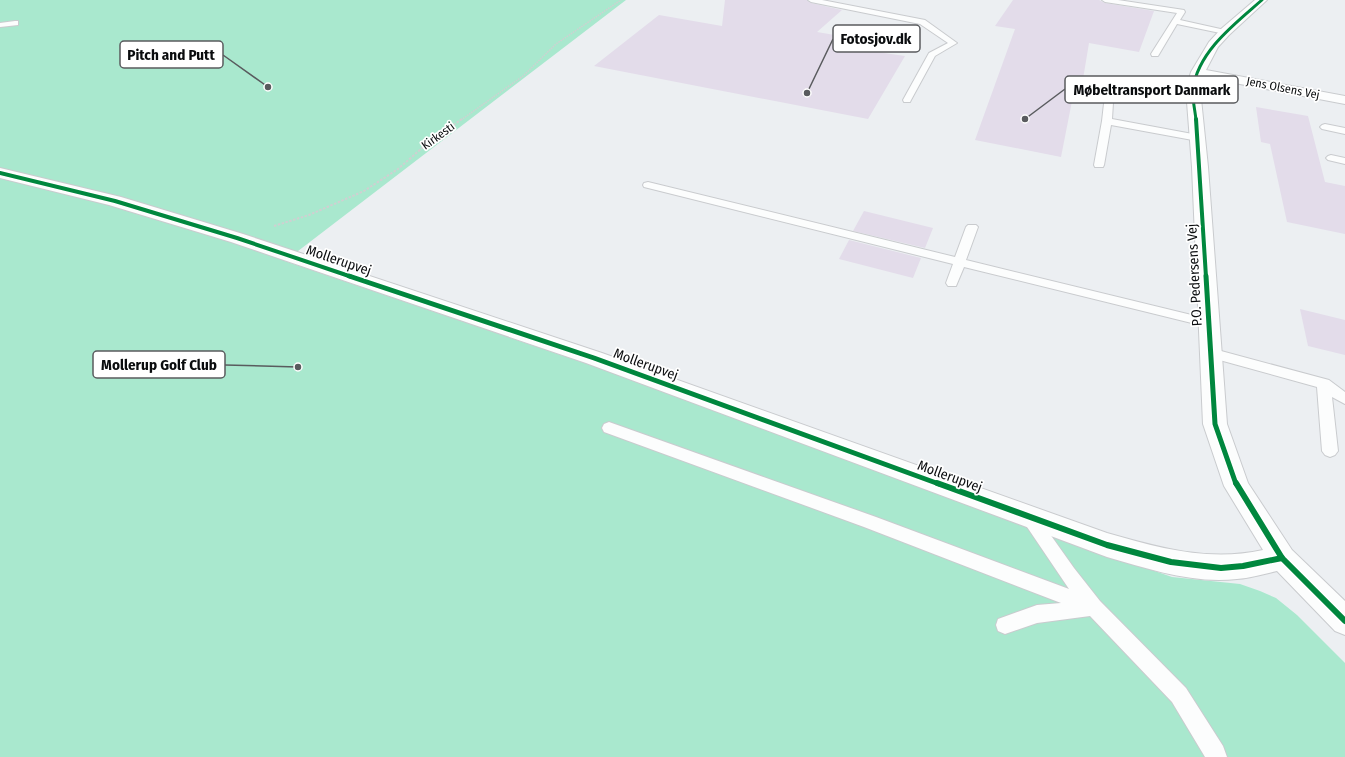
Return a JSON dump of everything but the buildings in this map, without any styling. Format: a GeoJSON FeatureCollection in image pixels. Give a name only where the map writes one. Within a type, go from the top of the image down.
{"type":"FeatureCollection","features":[{"type":"Feature","properties":{"kind":"street","name":"P.O. Pedersens Vej"},"geometry":{"type":"LineString","coordinates":[[1262,0],[1225,32],[1213,46],[1198,72],[1193,89],[1198,138],[1215,424],[1237,486],[1282,558],[1345,621]]}},
{"type":"Feature","properties":{"kind":"street","name":"Jens Olsens Vej"},"geometry":{"type":"LineString","coordinates":[[1198,72],[1345,100]]}},
{"type":"Feature","properties":{"kind":"street","name":"Mollerupvej"},"geometry":{"type":"LineString","coordinates":[[0,173],[115,201],[237,238],[594,358],[1107,545],[1150,557],[1196,566],[1236,567],[1282,558]]}},
{"type":"Feature","properties":{"kind":"lane"},"geometry":{"type":"LineString","coordinates":[[811,0],[922,22],[952,44],[932,55],[907,100]]}},
{"type":"Feature","properties":{"kind":"lane"},"geometry":{"type":"LineString","coordinates":[[1106,0],[1181,12],[1155,54]]}},
{"type":"Feature","properties":{"kind":"lane"},"geometry":{"type":"LineString","coordinates":[[1175,21],[1225,32]]}},
{"type":"Feature","properties":{"kind":"lane"},"geometry":{"type":"LineString","coordinates":[[0,25],[14,23]]}},
{"type":"Feature","properties":{"kind":"lane"},"geometry":{"type":"LineString","coordinates":[[1099,165],[1107,121],[1110,86]]}},
{"type":"Feature","properties":{"kind":"lane"},"geometry":{"type":"LineString","coordinates":[[1107,121],[1198,138]]}},
{"type":"Feature","properties":{"kind":"lane"},"geometry":{"type":"LineString","coordinates":[[1325,127],[1345,131]]}},
{"type":"Feature","properties":{"kind":"lane"},"geometry":{"type":"LineString","coordinates":[[1331,158],[1345,161]]}},
{"type":"Feature","properties":{"kind":"lane"},"geometry":{"type":"LineString","coordinates":[[648,186],[1208,323]]}},
{"type":"Feature","properties":{"kind":"lane"},"geometry":{"type":"LineString","coordinates":[[952,283],[972,227]]}},
{"type":"Feature","properties":{"kind":"lane"},"geometry":{"type":"LineString","coordinates":[[1210,353],[1324,384],[1345,399]]}},
{"type":"Feature","properties":{"kind":"lane"},"geometry":{"type":"LineString","coordinates":[[1324,384],[1330,450]]}},
{"type":"Feature","properties":{"kind":"lane"},"geometry":{"type":"LineString","coordinates":[[608,428],[870,522],[1094,607]]}},
{"type":"Feature","properties":{"kind":"lane"},"geometry":{"type":"LineString","coordinates":[[1030,518],[1068,574],[1094,607],[1179,695],[1217,756]]}},
{"type":"Feature","properties":{"kind":"lane"},"geometry":{"type":"LineString","coordinates":[[1004,626],[1037,614],[1094,607]]}},
{"type":"Feature","properties":{"kind":"green space"},"geometry":{"type":"Polygon","coordinates":[[[0,0],[626,0],[285,261],[664,390],[1010,521],[1172,577],[1240,584],[1276,598],[1297,615],[1345,663],[1345,757],[0,757],[0,0]]]}},
{"type":"Feature","properties":{"kind":"cycle path"},"geometry":{"type":"LineString","coordinates":[[1262,0],[1225,32],[1213,45],[1198,72],[1193,89],[1200,167],[1215,424],[1237,486],[1282,558],[1345,621]]}},
{"type":"Feature","properties":{"kind":"cycle path"},"geometry":{"type":"LineString","coordinates":[[0,173],[115,201],[237,238],[594,358],[1107,545],[1171,562],[1204,567],[1237,567],[1282,558]]}},
{"type":"Feature","properties":{"kind":"place","name":"Pitch and Putt"},"geometry":{"type":"Point","coordinates":[268,87]}},
{"type":"Feature","properties":{"kind":"place","name":"Fotosjov.dk"},"geometry":{"type":"Point","coordinates":[807,93]}},
{"type":"Feature","properties":{"kind":"place","name":"Møbeltransport Danmark"},"geometry":{"type":"Point","coordinates":[1025,119]}},
{"type":"Feature","properties":{"kind":"place","name":"Mollerup Golf Club"},"geometry":{"type":"Point","coordinates":[298,367]}}]}
